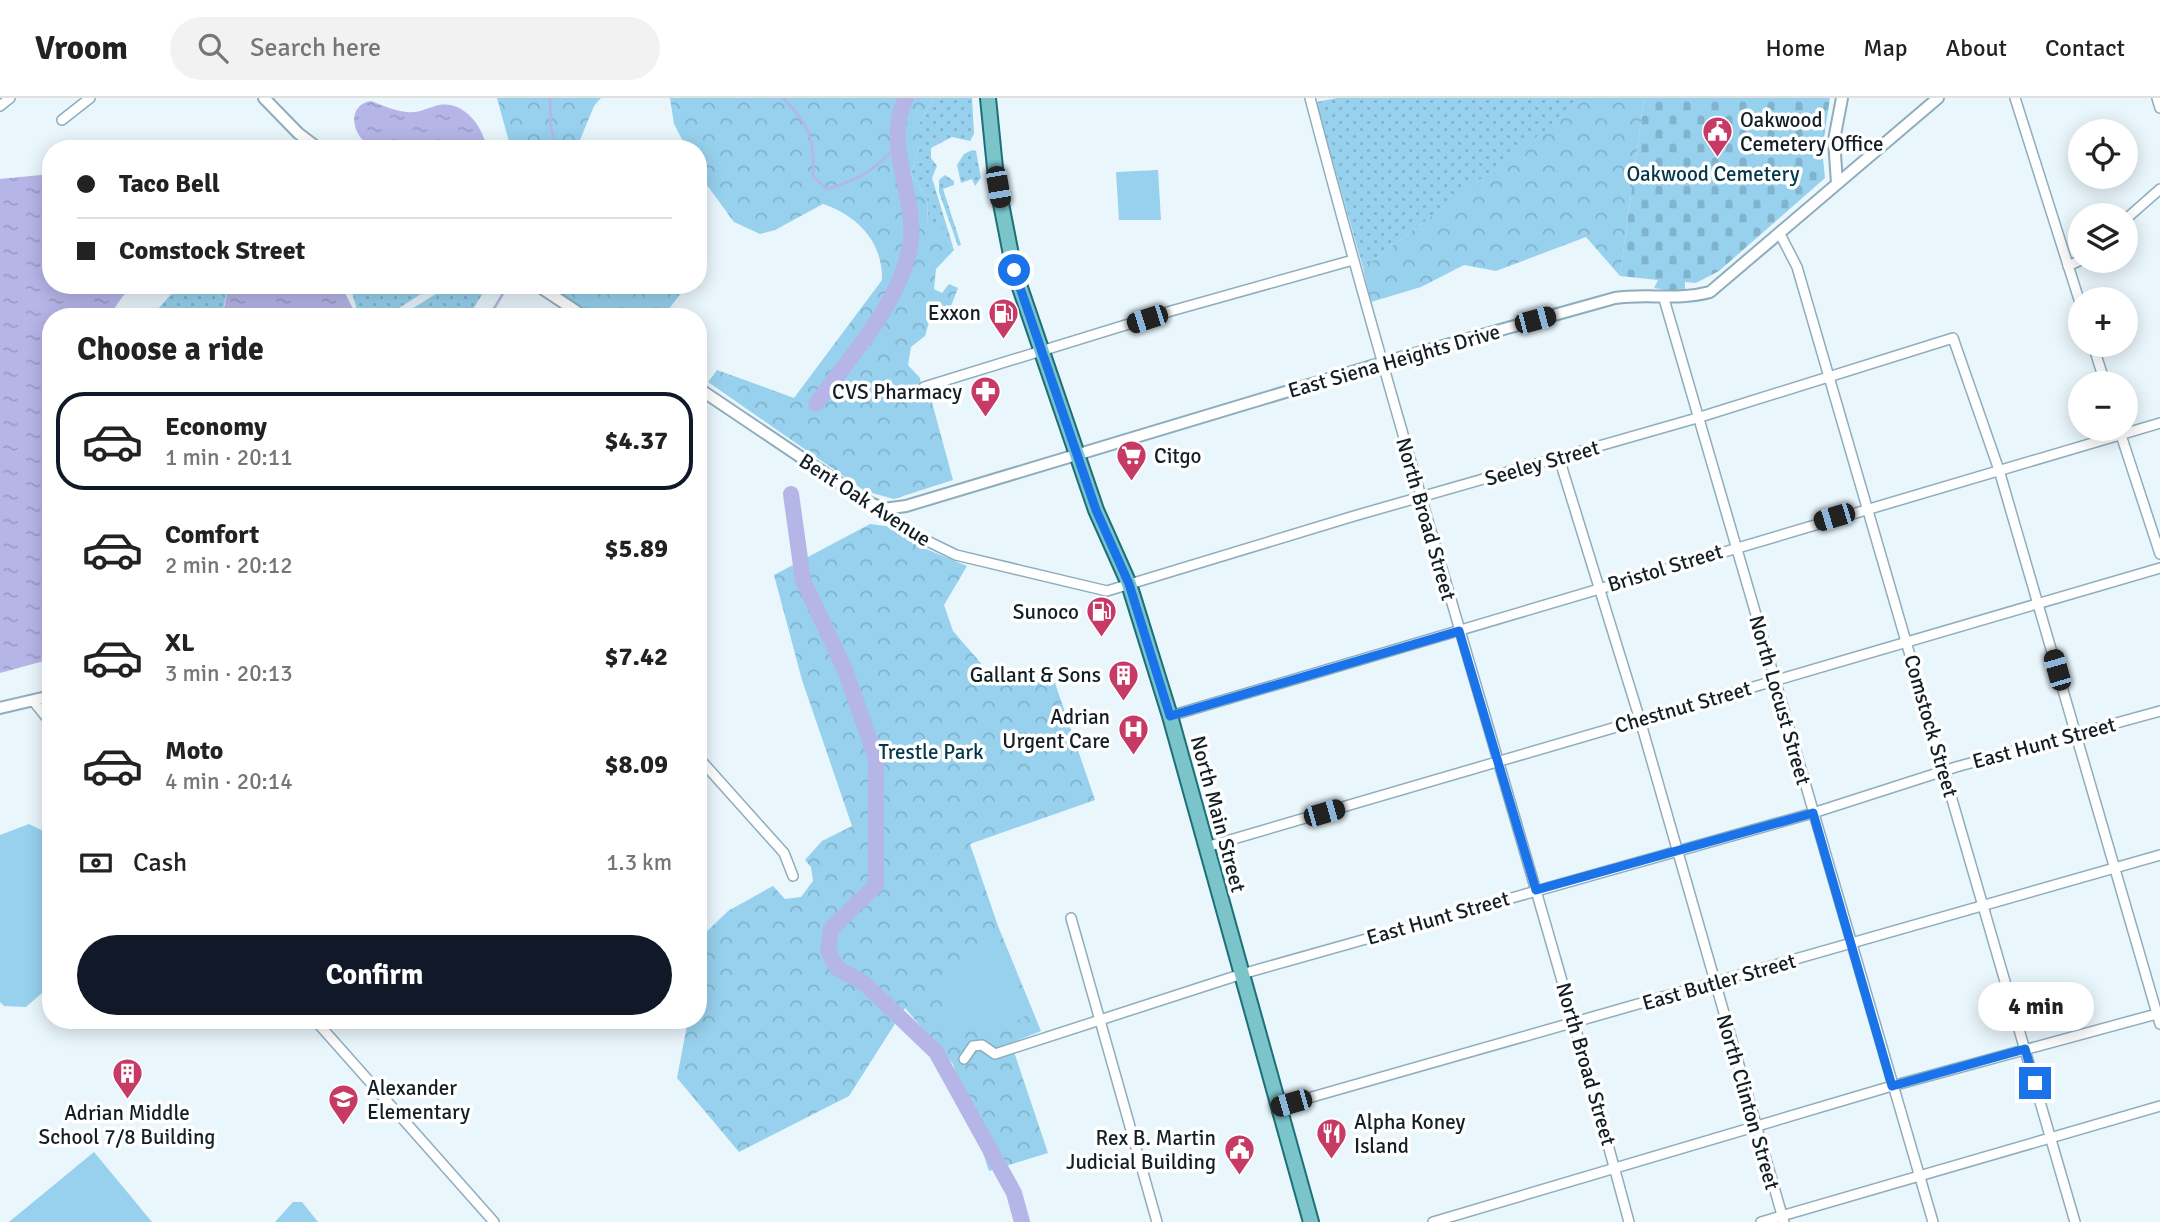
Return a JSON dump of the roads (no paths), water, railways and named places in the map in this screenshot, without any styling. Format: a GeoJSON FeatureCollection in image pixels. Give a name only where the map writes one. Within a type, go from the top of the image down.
{"type":"FeatureCollection","features":[{"type":"Feature","properties":{"kind":"main road","name":"North Main Street"},"geometry":{"type":"LineString","coordinates":[[988,98],[993,158],[1014,270],[1096,510],[1129,584],[1170,716],[1311,1222]]}},
{"type":"Feature","properties":{"kind":"street"},"geometry":{"type":"LineString","coordinates":[[0,106],[10,98]]}},
{"type":"Feature","properties":{"kind":"street"},"geometry":{"type":"LineString","coordinates":[[62,120],[90,98]]}},
{"type":"Feature","properties":{"kind":"street"},"geometry":{"type":"LineString","coordinates":[[264,98],[305,140]]}},
{"type":"Feature","properties":{"kind":"street","name":"North Broad Street"},"geometry":{"type":"LineString","coordinates":[[1310,98],[1420,498],[1575,1023],[1629,1222]]}},
{"type":"Feature","properties":{"kind":"street"},"geometry":{"type":"LineString","coordinates":[[1837,183],[1833,153],[1842,98]]}},
{"type":"Feature","properties":{"kind":"street","name":"East Siena Heights Drive"},"geometry":{"type":"LineString","coordinates":[[884,509],[906,506],[1382,363],[1615,298],[1644,294],[1664,299],[1710,292],[1938,98]]}},
{"type":"Feature","properties":{"kind":"street"},"geometry":{"type":"LineString","coordinates":[[2015,98],[2068,266]]}},
{"type":"Feature","properties":{"kind":"street"},"geometry":{"type":"LineString","coordinates":[[2157,98],[2160,108]]}},
{"type":"Feature","properties":{"kind":"street"},"geometry":{"type":"LineString","coordinates":[[2138,209],[2160,190]]}},
{"type":"Feature","properties":{"kind":"street","name":"Comstock Street"},"geometry":{"type":"LineString","coordinates":[[1780,234],[1797,267],[2075,1222]]}},
{"type":"Feature","properties":{"kind":"street"},"geometry":{"type":"LineString","coordinates":[[924,387],[1353,260]]}},
{"type":"Feature","properties":{"kind":"street"},"geometry":{"type":"LineString","coordinates":[[550,294],[571,308]]}},
{"type":"Feature","properties":{"kind":"street","name":"North Locust Street"},"geometry":{"type":"LineString","coordinates":[[1664,299],[1933,1222]]}},
{"type":"Feature","properties":{"kind":"street","name":"Seeley Street"},"geometry":{"type":"LineString","coordinates":[[1129,584],[1697,418],[1953,338],[1998,470]]}},
{"type":"Feature","properties":{"kind":"street","name":"Bent Oak Avenue"},"geometry":{"type":"LineString","coordinates":[[707,394],[815,468],[866,501],[884,509],[913,534],[956,555],[1090,589],[1107,590],[1129,584]]}},
{"type":"Feature","properties":{"kind":"street","name":"Bristol Street"},"geometry":{"type":"LineString","coordinates":[[2138,428],[2160,423]]}},
{"type":"Feature","properties":{"kind":"street","name":"Bristol Street"},"geometry":{"type":"LineString","coordinates":[[1170,716],[2091,441]]}},
{"type":"Feature","properties":{"kind":"street"},"geometry":{"type":"LineString","coordinates":[[2123,441],[2160,554]]}},
{"type":"Feature","properties":{"kind":"street","name":"North Clinton Street"},"geometry":{"type":"LineString","coordinates":[[1559,458],[1640,720],[1713,984],[1783,1219]]}},
{"type":"Feature","properties":{"kind":"street"},"geometry":{"type":"LineString","coordinates":[[1998,470],[2160,1024]]}},
{"type":"Feature","properties":{"kind":"street","name":"Chestnut Street"},"geometry":{"type":"LineString","coordinates":[[1206,848],[2160,568]]}},
{"type":"Feature","properties":{"kind":"street"},"geometry":{"type":"LineString","coordinates":[[0,708],[42,699]]}},
{"type":"Feature","properties":{"kind":"street"},"geometry":{"type":"LineString","coordinates":[[34,702],[42,712]]}},
{"type":"Feature","properties":{"kind":"street","name":"East Hunt Street"},"geometry":{"type":"LineString","coordinates":[[964,1059],[973,1046],[982,1045],[995,1054],[1242,974],[1813,813],[1944,771],[2160,711]]}},
{"type":"Feature","properties":{"kind":"street"},"geometry":{"type":"LineString","coordinates":[[707,767],[784,853],[793,876]]}},
{"type":"Feature","properties":{"kind":"street","name":"East Butler Street"},"geometry":{"type":"LineString","coordinates":[[1278,1107],[2160,855]]}},
{"type":"Feature","properties":{"kind":"street"},"geometry":{"type":"LineString","coordinates":[[1071,918],[1157,1222]]}},
{"type":"Feature","properties":{"kind":"street"},"geometry":{"type":"LineString","coordinates":[[1433,1222],[1892,1086],[2158,1013]]}},
{"type":"Feature","properties":{"kind":"street"},"geometry":{"type":"LineString","coordinates":[[323,1029],[494,1222]]}},
{"type":"Feature","properties":{"kind":"street"},"geometry":{"type":"LineString","coordinates":[[1761,1222],[1783,1219],[1919,1175],[2051,1140],[2160,1106]]}},
{"type":"Feature","properties":{"kind":"water"},"geometry":{"type":"Polygon","coordinates":[[[371,101],[411,112],[439,105],[457,107],[465,111],[477,124],[485,140],[362,140],[354,117],[362,104],[371,101]]]}},
{"type":"Feature","properties":{"kind":"water"},"geometry":{"type":"Polygon","coordinates":[[[42,175],[42,294],[125,294],[114,308],[42,308],[42,661],[0,673],[0,179],[42,175]]]}},
{"type":"Feature","properties":{"kind":"water"},"geometry":{"type":"Polygon","coordinates":[[[227,294],[346,294],[352,308],[224,308],[227,294]]]}},
{"type":"Feature","properties":{"kind":"waterway"},"geometry":{"type":"LineString","coordinates":[[550,98],[551,128],[554,140]]}},
{"type":"Feature","properties":{"kind":"waterway"},"geometry":{"type":"LineString","coordinates":[[783,98],[804,124],[813,152],[813,176],[827,189],[866,173],[882,161],[897,144]]}},
{"type":"Feature","properties":{"kind":"waterway"},"geometry":{"type":"LineString","coordinates":[[816,404],[875,325],[899,281],[907,259],[911,221],[901,168],[898,132],[900,114],[906,98]]}},
{"type":"Feature","properties":{"kind":"waterway"},"geometry":{"type":"LineString","coordinates":[[494,308],[503,294]]}},
{"type":"Feature","properties":{"kind":"waterway"},"geometry":{"type":"LineString","coordinates":[[791,494],[803,580],[845,670],[876,758],[876,885],[831,929],[828,951],[837,968],[864,983],[936,1052],[1014,1193],[1022,1222]]}},
{"type":"Feature","properties":{"kind":"place","name":"Oakwood Cemetery Office"},"geometry":{"type":"Point","coordinates":[1717,159]}},
{"type":"Feature","properties":{"kind":"place","name":"Exxon"},"geometry":{"type":"Point","coordinates":[1004,340]}},
{"type":"Feature","properties":{"kind":"place","name":"CVS Pharmacy"},"geometry":{"type":"Point","coordinates":[985,419]}},
{"type":"Feature","properties":{"kind":"place","name":"Citgo"},"geometry":{"type":"Point","coordinates":[1131,483]}},
{"type":"Feature","properties":{"kind":"place","name":"Sunoco"},"geometry":{"type":"Point","coordinates":[1102,639]}},
{"type":"Feature","properties":{"kind":"place","name":"Gallant & Sons"},"geometry":{"type":"Point","coordinates":[1124,702]}},
{"type":"Feature","properties":{"kind":"place","name":"Adrian Urgent Care"},"geometry":{"type":"Point","coordinates":[1133,756]}},
{"type":"Feature","properties":{"kind":"place","name":"Adrian Middle School 7/8 Building"},"geometry":{"type":"Point","coordinates":[127,1100]}},
{"type":"Feature","properties":{"kind":"place","name":"Alexander Elementary"},"geometry":{"type":"Point","coordinates":[344,1127]}},
{"type":"Feature","properties":{"kind":"place","name":"Alpha Koney Island"},"geometry":{"type":"Point","coordinates":[1331,1161]}},
{"type":"Feature","properties":{"kind":"place","name":"Rex B. Martin Judicial Building"},"geometry":{"type":"Point","coordinates":[1239,1177]}},
{"type":"Feature","properties":{"kind":"park label","name":"Oakwood Cemetery"},"geometry":{"type":"Point","coordinates":[1713,174]}},
{"type":"Feature","properties":{"kind":"park label","name":"Trestle Park"},"geometry":{"type":"Point","coordinates":[931,752]}}]}
